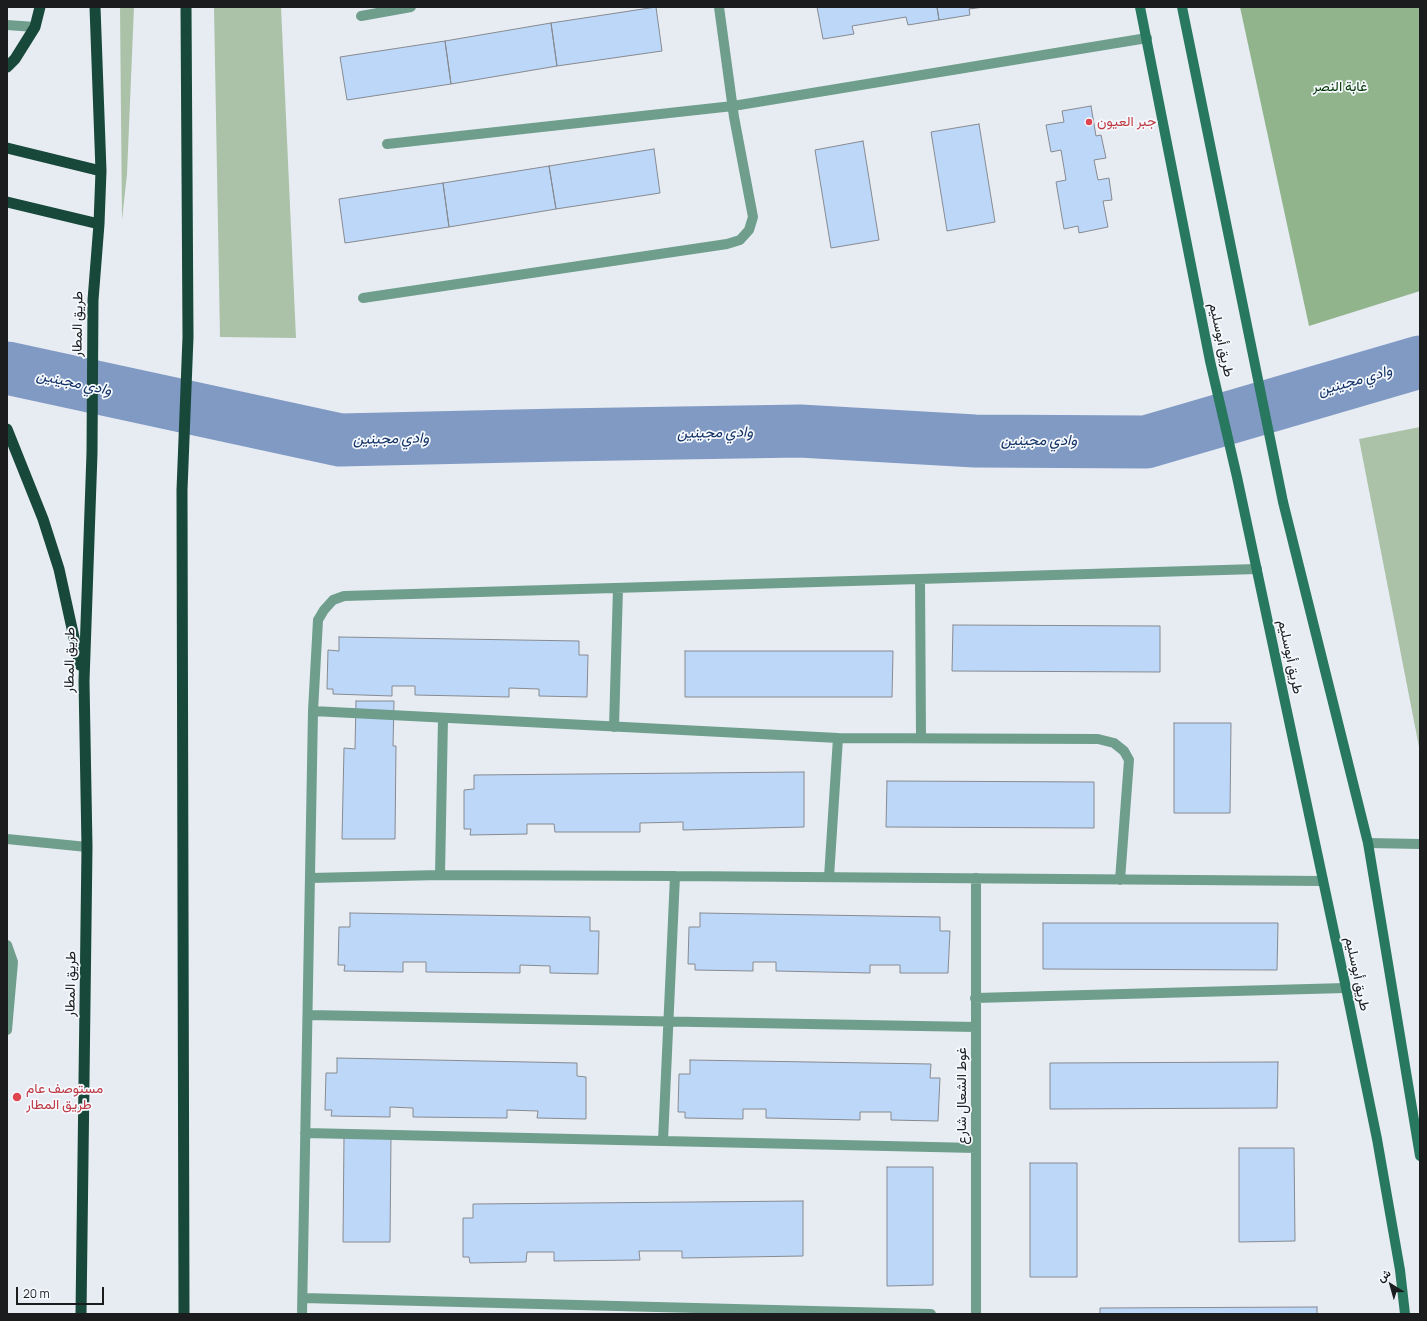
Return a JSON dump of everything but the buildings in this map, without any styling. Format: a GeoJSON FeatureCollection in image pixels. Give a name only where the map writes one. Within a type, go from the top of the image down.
{"type":"FeatureCollection","features":[{"type":"Feature","properties":{"kind":"highway"},"geometry":{"type":"LineString","coordinates":[[7,66],[15,59],[35,27],[40,7]]}},
{"type":"Feature","properties":{"kind":"highway","name":"طريق المطار"},"geometry":{"type":"LineString","coordinates":[[81,1314],[87,847],[84,682],[92,453],[93,300],[102,171],[95,7]]}},
{"type":"Feature","properties":{"kind":"highway"},"geometry":{"type":"LineString","coordinates":[[184,1314],[182,490],[188,337],[186,7]]}},
{"type":"Feature","properties":{"kind":"highway"},"geometry":{"type":"LineString","coordinates":[[7,148],[102,171]]}},
{"type":"Feature","properties":{"kind":"highway"},"geometry":{"type":"LineString","coordinates":[[7,202],[99,224]]}},
{"type":"Feature","properties":{"kind":"highway"},"geometry":{"type":"LineString","coordinates":[[9,433],[43,519],[58,569],[84,682]]}},
{"type":"Feature","properties":{"kind":"main road","name":"طريق أبوسليم"},"geometry":{"type":"LineString","coordinates":[[1140,7],[1210,361],[1257,569],[1346,988],[1384,1178],[1400,1270],[1405,1314]]}},
{"type":"Feature","properties":{"kind":"main road","name":"طريق أبوسليم"},"geometry":{"type":"LineString","coordinates":[[1182,7],[1282,502],[1368,843],[1420,1156]]}},
{"type":"Feature","properties":{"kind":"street"},"geometry":{"type":"LineString","coordinates":[[361,16],[411,7]]}},
{"type":"Feature","properties":{"kind":"street"},"geometry":{"type":"LineString","coordinates":[[363,298],[727,244],[740,240],[749,230],[753,217],[733,106],[719,7]]}},
{"type":"Feature","properties":{"kind":"street"},"geometry":{"type":"LineString","coordinates":[[7,24],[35,27]]}},
{"type":"Feature","properties":{"kind":"street"},"geometry":{"type":"LineString","coordinates":[[388,144],[733,106],[1147,38]]}},
{"type":"Feature","properties":{"kind":"street"},"geometry":{"type":"LineString","coordinates":[[302,1314],[313,711],[318,620],[333,600],[344,596],[1257,569]]}},
{"type":"Feature","properties":{"kind":"street"},"geometry":{"type":"LineString","coordinates":[[920,579],[921,738]]}},
{"type":"Feature","properties":{"kind":"street"},"geometry":{"type":"LineString","coordinates":[[614,727],[618,588]]}},
{"type":"Feature","properties":{"kind":"street"},"geometry":{"type":"LineString","coordinates":[[313,711],[838,738],[1098,739],[1114,743],[1124,751],[1129,760],[1120,880]]}},
{"type":"Feature","properties":{"kind":"street"},"geometry":{"type":"LineString","coordinates":[[440,875],[442,718]]}},
{"type":"Feature","properties":{"kind":"street"},"geometry":{"type":"LineString","coordinates":[[829,877],[838,738]]}},
{"type":"Feature","properties":{"kind":"street"},"geometry":{"type":"LineString","coordinates":[[7,839],[87,847]]}},
{"type":"Feature","properties":{"kind":"street"},"geometry":{"type":"LineString","coordinates":[[1368,843],[1420,844]]}},
{"type":"Feature","properties":{"kind":"street"},"geometry":{"type":"LineString","coordinates":[[310,878],[440,875],[1323,881]]}},
{"type":"Feature","properties":{"kind":"street"},"geometry":{"type":"LineString","coordinates":[[664,1141],[675,876]]}},
{"type":"Feature","properties":{"kind":"street","name":"غوط الشعال شارع"},"geometry":{"type":"LineString","coordinates":[[976,878],[976,1314]]}},
{"type":"Feature","properties":{"kind":"street"},"geometry":{"type":"LineString","coordinates":[[7,945],[13,962],[7,1030]]}},
{"type":"Feature","properties":{"kind":"street"},"geometry":{"type":"LineString","coordinates":[[975,998],[1346,988]]}},
{"type":"Feature","properties":{"kind":"street"},"geometry":{"type":"LineString","coordinates":[[308,1015],[976,1027]]}},
{"type":"Feature","properties":{"kind":"street"},"geometry":{"type":"LineString","coordinates":[[305,1133],[976,1148]]}},
{"type":"Feature","properties":{"kind":"street"},"geometry":{"type":"LineString","coordinates":[[302,1298],[644,1310],[931,1314]]}},
{"type":"Feature","properties":{"kind":"green space"},"geometry":{"type":"Polygon","coordinates":[[[120,7],[134,7],[127,174],[122,220],[120,7]]]}},
{"type":"Feature","properties":{"kind":"green space"},"geometry":{"type":"Polygon","coordinates":[[[214,7],[281,7],[296,338],[220,337],[214,7]]]}},
{"type":"Feature","properties":{"kind":"green space","name":"غابة النصر"},"geometry":{"type":"Polygon","coordinates":[[[1240,7],[1420,7],[1420,291],[1309,326],[1240,7]]]}},
{"type":"Feature","properties":{"kind":"green space"},"geometry":{"type":"Polygon","coordinates":[[[1420,427],[1420,752],[1359,439],[1420,427]]]}},
{"type":"Feature","properties":{"kind":"waterway","name":"وادي مجينين"},"geometry":{"type":"LineString","coordinates":[[7,368],[340,440],[800,431],[975,441],[1146,442],[1420,362]]}},
{"type":"Feature","properties":{"kind":"place","name":"جبر العيون"},"geometry":{"type":"Point","coordinates":[1089,122]}},
{"type":"Feature","properties":{"kind":"place","name":"مستوصف عام طريق المطار"},"geometry":{"type":"Point","coordinates":[17,1097]}}]}
